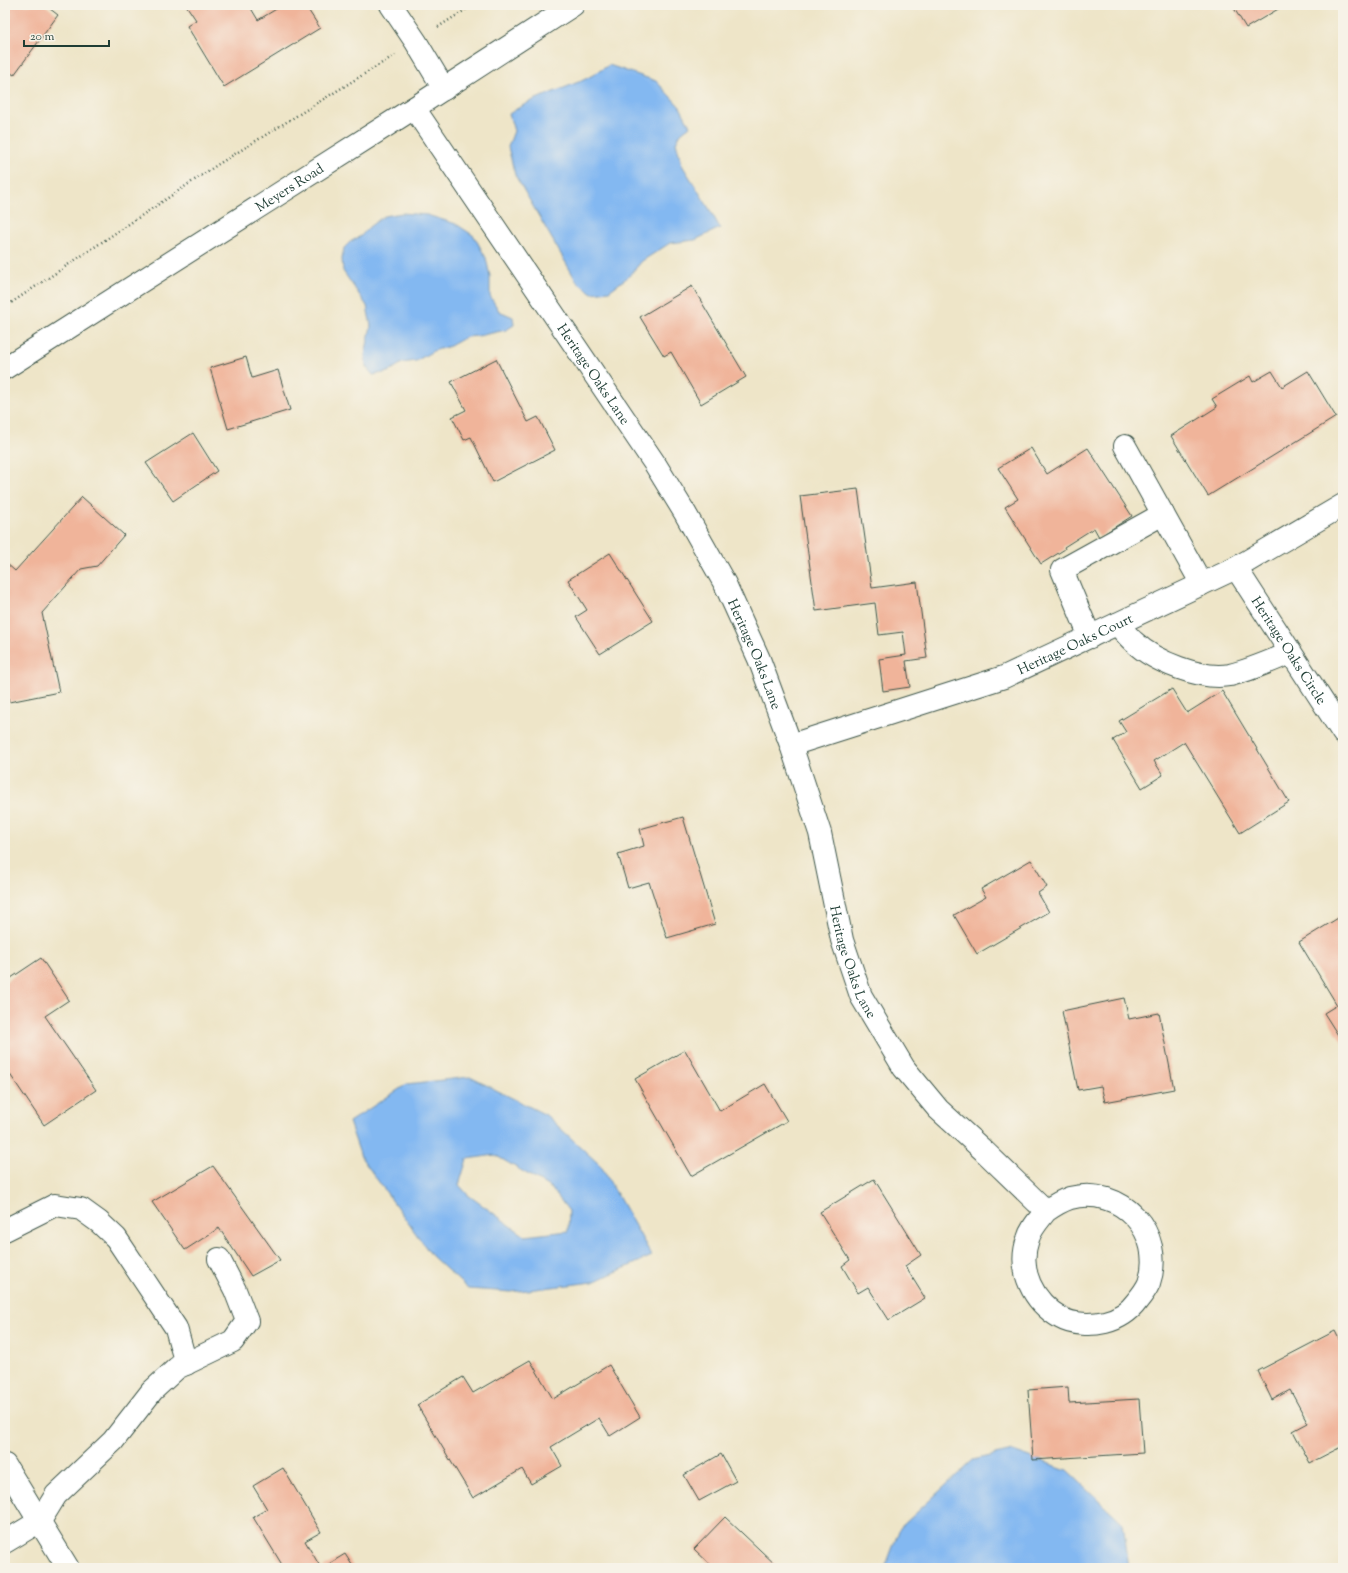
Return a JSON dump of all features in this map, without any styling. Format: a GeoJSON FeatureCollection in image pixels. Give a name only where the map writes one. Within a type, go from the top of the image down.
{"type":"FeatureCollection","features":[{"type":"Feature","properties":{"kind":"street"},"geometry":{"type":"LineString","coordinates":[[391,5],[416,42],[444,89]]}},
{"type":"Feature","properties":{"kind":"street","name":"Meyers Road"},"geometry":{"type":"LineString","coordinates":[[5,368],[444,89],[573,5]]}},
{"type":"Feature","properties":{"kind":"street","name":"Heritage Oaks Lane"},"geometry":{"type":"LineString","coordinates":[[414,108],[641,444],[685,513],[725,584],[759,659],[791,745],[820,833],[842,940],[861,996],[904,1068],[938,1109],[1046,1211]]}},
{"type":"Feature","properties":{"kind":"street"},"geometry":{"type":"LineString","coordinates":[[1125,446],[1199,579],[1200,585]]}},
{"type":"Feature","properties":{"kind":"street","name":"Heritage Oaks Court"},"geometry":{"type":"LineString","coordinates":[[791,745],[1004,677],[1236,568],[1343,505]]}},
{"type":"Feature","properties":{"kind":"street"},"geometry":{"type":"LineString","coordinates":[[1090,636],[1062,570],[1163,514]]}},
{"type":"Feature","properties":{"kind":"street","name":"Heritage Oaks Circle"},"geometry":{"type":"LineString","coordinates":[[1236,568],[1343,733]]}},
{"type":"Feature","properties":{"kind":"street"},"geometry":{"type":"LineString","coordinates":[[1118,624],[1134,643],[1165,663],[1188,671],[1206,675],[1229,675],[1260,666],[1290,653]]}},
{"type":"Feature","properties":{"kind":"street"},"geometry":{"type":"LineString","coordinates":[[1088,1196],[1114,1201],[1131,1212],[1145,1231],[1152,1249],[1153,1266],[1149,1283],[1133,1307],[1118,1318],[1096,1324],[1066,1320],[1040,1303],[1033,1292],[1026,1275],[1024,1253],[1028,1238],[1034,1226],[1046,1211],[1069,1198],[1088,1196]]}},
{"type":"Feature","properties":{"kind":"street"},"geometry":{"type":"LineString","coordinates":[[5,1230],[55,1205],[81,1209],[100,1222],[116,1238],[176,1328],[186,1364]]}},
{"type":"Feature","properties":{"kind":"street"},"geometry":{"type":"LineString","coordinates":[[5,1542],[40,1521],[56,1495],[113,1441],[152,1391],[177,1368],[233,1341],[247,1321],[235,1290],[219,1259]]}},
{"type":"Feature","properties":{"kind":"street"},"geometry":{"type":"LineString","coordinates":[[5,1465],[68,1568]]}},
{"type":"Feature","properties":{"kind":"path"},"geometry":{"type":"LineString","coordinates":[[5,307],[217,165],[473,5]]}},
{"type":"Feature","properties":{"kind":"water"},"geometry":{"type":"Polygon","coordinates":[[[609,65],[656,81],[680,107],[690,126],[681,133],[676,142],[682,165],[720,228],[695,240],[670,243],[642,261],[628,277],[609,291],[592,293],[577,282],[515,175],[508,147],[514,131],[509,114],[533,100],[585,79],[609,65]]]}},
{"type":"Feature","properties":{"kind":"water"},"geometry":{"type":"Polygon","coordinates":[[[402,213],[427,215],[456,224],[474,236],[486,258],[490,276],[490,296],[499,311],[513,317],[514,325],[506,330],[466,337],[450,346],[433,351],[416,361],[402,363],[388,372],[373,375],[366,367],[365,355],[371,326],[367,306],[343,271],[342,258],[344,248],[350,242],[361,236],[369,227],[384,216],[402,213]]]}},
{"type":"Feature","properties":{"kind":"water"},"geometry":{"type":"Polygon","coordinates":[[[470,1077],[546,1115],[601,1166],[652,1256],[593,1282],[511,1292],[468,1289],[432,1256],[361,1157],[349,1122],[407,1084],[470,1077]],[[495,1155],[467,1159],[459,1185],[468,1195],[525,1236],[568,1231],[569,1211],[551,1188],[495,1155]]]}},
{"type":"Feature","properties":{"kind":"water"},"geometry":{"type":"Polygon","coordinates":[[[1013,1451],[1067,1470],[1123,1523],[1129,1568],[885,1568],[900,1528],[973,1460],[1013,1451]]]}},
{"type":"Feature","properties":{"kind":"building"},"geometry":{"type":"Polygon","coordinates":[[[5,5],[45,5],[58,15],[14,75],[5,69],[5,5]]]}},
{"type":"Feature","properties":{"kind":"building"},"geometry":{"type":"Polygon","coordinates":[[[186,5],[249,5],[258,20],[283,5],[305,5],[320,28],[224,87],[187,26],[196,20],[186,5]]]}},
{"type":"Feature","properties":{"kind":"building"},"geometry":{"type":"Polygon","coordinates":[[[1232,5],[1285,5],[1246,28],[1232,5]]]}},
{"type":"Feature","properties":{"kind":"building"},"geometry":{"type":"Polygon","coordinates":[[[692,286],[746,377],[701,404],[671,352],[664,356],[640,317],[692,286]]]}},
{"type":"Feature","properties":{"kind":"building"},"geometry":{"type":"Polygon","coordinates":[[[246,357],[252,378],[278,370],[290,410],[228,429],[210,368],[246,357]]]}},
{"type":"Feature","properties":{"kind":"building"},"geometry":{"type":"Polygon","coordinates":[[[496,359],[528,422],[538,417],[555,450],[493,482],[471,437],[464,440],[452,417],[466,410],[451,382],[496,359]]]}},
{"type":"Feature","properties":{"kind":"building"},"geometry":{"type":"Polygon","coordinates":[[[1272,371],[1282,387],[1308,371],[1336,417],[1208,496],[1171,436],[1217,407],[1212,399],[1250,376],[1253,382],[1272,371]]]}},
{"type":"Feature","properties":{"kind":"building"},"geometry":{"type":"Polygon","coordinates":[[[193,433],[217,471],[173,501],[146,463],[193,433]]]}},
{"type":"Feature","properties":{"kind":"building"},"geometry":{"type":"Polygon","coordinates":[[[1031,448],[1047,474],[1088,448],[1132,516],[1099,537],[1094,528],[1041,564],[1005,507],[1018,499],[998,468],[1031,448]]]}},
{"type":"Feature","properties":{"kind":"building"},"geometry":{"type":"Polygon","coordinates":[[[858,489],[872,588],[917,582],[927,658],[906,661],[910,687],[883,691],[879,659],[906,655],[903,632],[879,635],[875,603],[816,611],[800,496],[858,489]]]}},
{"type":"Feature","properties":{"kind":"building"},"geometry":{"type":"Polygon","coordinates":[[[82,497],[124,535],[97,566],[81,569],[42,613],[59,692],[9,702],[5,684],[5,562],[15,571],[82,497]]]}},
{"type":"Feature","properties":{"kind":"building"},"geometry":{"type":"Polygon","coordinates":[[[610,553],[653,621],[600,654],[576,617],[587,610],[568,580],[610,553]]]}},
{"type":"Feature","properties":{"kind":"building"},"geometry":{"type":"Polygon","coordinates":[[[1172,689],[1187,713],[1222,691],[1289,802],[1240,833],[1184,742],[1154,761],[1163,775],[1142,788],[1113,740],[1126,732],[1119,721],[1172,689]]]}},
{"type":"Feature","properties":{"kind":"building"},"geometry":{"type":"Polygon","coordinates":[[[683,817],[715,924],[667,938],[649,882],[628,888],[618,854],[644,846],[640,829],[683,817]]]}},
{"type":"Feature","properties":{"kind":"building"},"geometry":{"type":"Polygon","coordinates":[[[1031,860],[1047,887],[1038,893],[1049,912],[977,954],[954,915],[986,897],[981,889],[1031,860]]]}},
{"type":"Feature","properties":{"kind":"building"},"geometry":{"type":"Polygon","coordinates":[[[1343,915],[1343,1043],[1324,1013],[1337,1005],[1299,942],[1343,915]]]}},
{"type":"Feature","properties":{"kind":"building"},"geometry":{"type":"Polygon","coordinates":[[[41,958],[69,1000],[45,1016],[96,1090],[44,1125],[5,1067],[5,982],[41,958]]]}},
{"type":"Feature","properties":{"kind":"building"},"geometry":{"type":"Polygon","coordinates":[[[1124,998],[1129,1019],[1159,1013],[1174,1089],[1105,1102],[1101,1086],[1078,1090],[1062,1011],[1124,998]]]}},
{"type":"Feature","properties":{"kind":"building"},"geometry":{"type":"Polygon","coordinates":[[[685,1050],[720,1111],[765,1084],[787,1121],[691,1176],[635,1079],[685,1050]]]}},
{"type":"Feature","properties":{"kind":"building"},"geometry":{"type":"Polygon","coordinates":[[[213,1166],[280,1260],[251,1276],[219,1228],[185,1250],[152,1202],[213,1166]]]}},
{"type":"Feature","properties":{"kind":"building"},"geometry":{"type":"Polygon","coordinates":[[[874,1179],[921,1255],[905,1266],[925,1298],[889,1320],[868,1287],[858,1293],[842,1266],[850,1260],[820,1212],[874,1179]]]}},
{"type":"Feature","properties":{"kind":"building"},"geometry":{"type":"Polygon","coordinates":[[[1335,1331],[1343,1347],[1343,1446],[1310,1463],[1293,1431],[1308,1423],[1290,1390],[1272,1400],[1258,1371],[1335,1331]]]}},
{"type":"Feature","properties":{"kind":"building"},"geometry":{"type":"Polygon","coordinates":[[[530,1360],[553,1399],[609,1365],[640,1417],[610,1436],[599,1418],[551,1447],[562,1466],[531,1484],[522,1469],[473,1498],[417,1405],[463,1377],[473,1393],[530,1360]]]}},
{"type":"Feature","properties":{"kind":"building"},"geometry":{"type":"Polygon","coordinates":[[[1068,1387],[1069,1403],[1139,1399],[1143,1453],[1033,1460],[1028,1390],[1068,1387]]]}},
{"type":"Feature","properties":{"kind":"building"},"geometry":{"type":"Polygon","coordinates":[[[721,1454],[736,1481],[699,1501],[684,1475],[721,1454]]]}},
{"type":"Feature","properties":{"kind":"building"},"geometry":{"type":"Polygon","coordinates":[[[283,1468],[321,1532],[305,1541],[321,1568],[284,1568],[253,1517],[267,1509],[253,1486],[283,1468]]]}},
{"type":"Feature","properties":{"kind":"building"},"geometry":{"type":"Polygon","coordinates":[[[725,1517],[778,1567],[714,1568],[694,1549],[725,1517]]]}},
{"type":"Feature","properties":{"kind":"building"},"geometry":{"type":"Polygon","coordinates":[[[345,1554],[354,1568],[322,1568],[345,1554]]]}}]}
